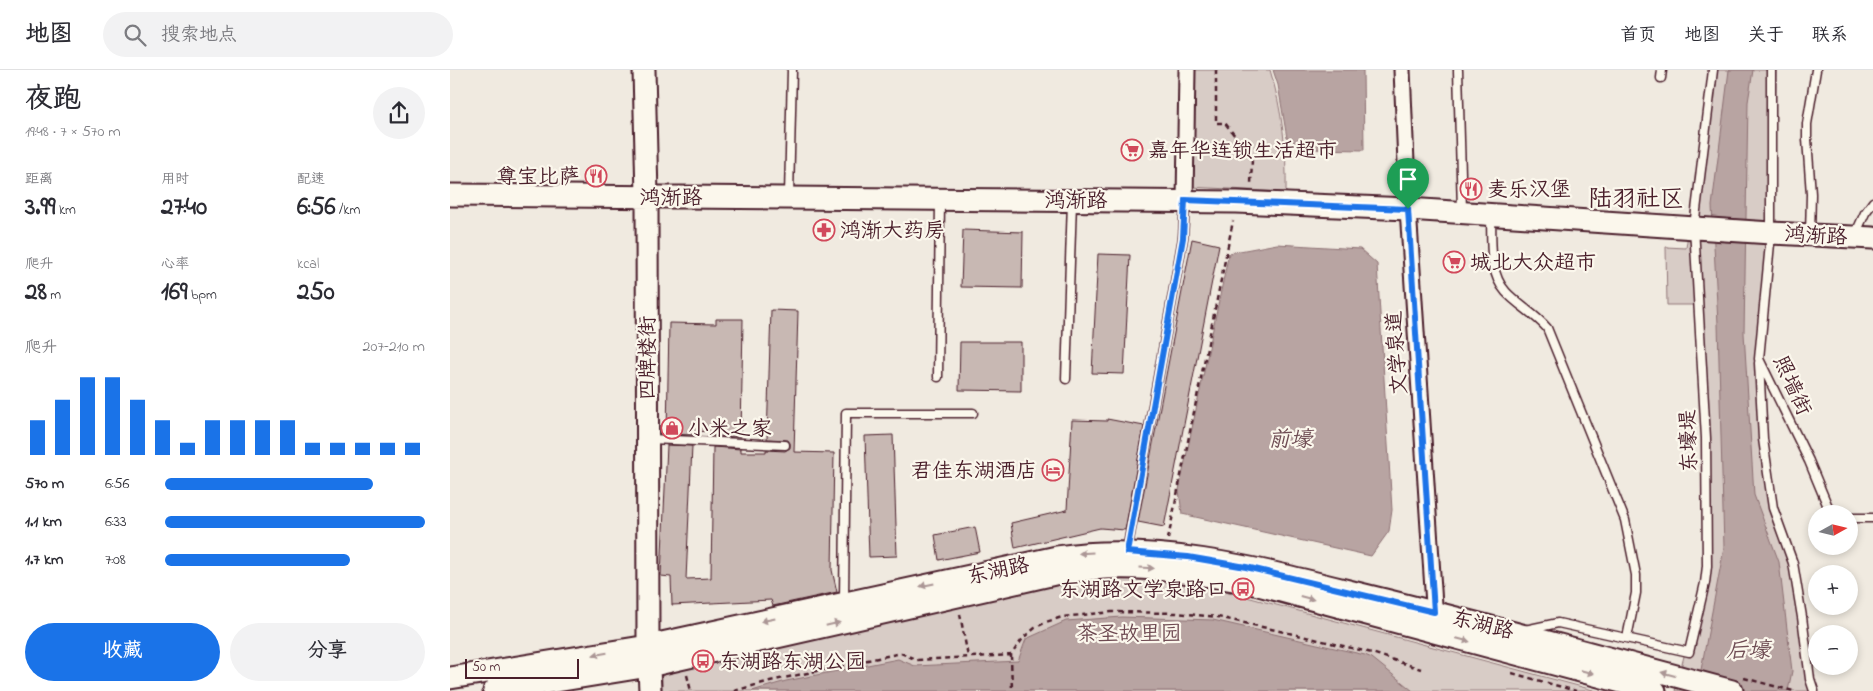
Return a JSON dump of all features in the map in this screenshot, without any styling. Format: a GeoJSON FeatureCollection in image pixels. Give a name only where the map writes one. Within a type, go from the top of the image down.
{"type":"FeatureCollection","features":[{"type":"Feature","properties":{"kind":"main road","name":"四牌楼街"},"geometry":{"type":"LineString","coordinates":[[644,70],[647,196],[650,691]]}},
{"type":"Feature","properties":{"kind":"main road","name":"鸿渐路"},"geometry":{"type":"LineString","coordinates":[[450,195],[1185,200],[1408,209],[1765,233],[1864,237]]}},
{"type":"Feature","properties":{"kind":"main road","name":"东湖路"},"geometry":{"type":"LineString","coordinates":[[450,678],[649,656],[844,603],[1057,557],[1084,553],[1127,552],[1164,554],[1216,561],[1269,572],[1435,622],[1542,650]]}},
{"type":"Feature","properties":{"kind":"main road","name":"东湖路"},"geometry":{"type":"LineString","coordinates":[[494,691],[649,656],[957,597],[1085,569],[1125,567],[1192,572],[1435,622],[1514,632],[1542,650]]}},
{"type":"Feature","properties":{"kind":"main road"},"geometry":{"type":"LineString","coordinates":[[1542,650],[1734,683]]}},
{"type":"Feature","properties":{"kind":"main road"},"geometry":{"type":"LineString","coordinates":[[1542,650],[1655,691]]}},
{"type":"Feature","properties":{"kind":"street"},"geometry":{"type":"LineString","coordinates":[[1185,200],[1186,70]]}},
{"type":"Feature","properties":{"kind":"street","name":"文学泉道"},"geometry":{"type":"LineString","coordinates":[[1402,70],[1408,209],[1435,622]]}},
{"type":"Feature","properties":{"kind":"lane"},"geometry":{"type":"LineString","coordinates":[[789,198],[792,70]]}},
{"type":"Feature","properties":{"kind":"lane"},"geometry":{"type":"LineString","coordinates":[[1458,70],[1462,212]]}},
{"type":"Feature","properties":{"kind":"lane","name":"东壕堤"},"geometry":{"type":"LineString","coordinates":[[1627,638],[1689,652],[1705,583],[1707,566],[1706,438],[1697,228],[1713,70]]}},
{"type":"Feature","properties":{"kind":"lane","name":"照墙街"},"geometry":{"type":"LineString","coordinates":[[1771,70],[1759,359],[1809,461],[1827,505]]}},
{"type":"Feature","properties":{"kind":"lane"},"geometry":{"type":"LineString","coordinates":[[1810,235],[1811,194],[1807,124],[1816,70]]}},
{"type":"Feature","properties":{"kind":"lane"},"geometry":{"type":"LineString","coordinates":[[938,377],[940,199]]}},
{"type":"Feature","properties":{"kind":"lane"},"geometry":{"type":"LineString","coordinates":[[1066,379],[1072,200]]}},
{"type":"Feature","properties":{"kind":"lane"},"geometry":{"type":"LineString","coordinates":[[1127,552],[1183,238],[1185,200]]}},
{"type":"Feature","properties":{"kind":"lane"},"geometry":{"type":"LineString","coordinates":[[1864,237],[1865,213],[1873,202]]}},
{"type":"Feature","properties":{"kind":"lane"},"geometry":{"type":"LineString","coordinates":[[1491,214],[1496,277],[1506,292],[1538,318],[1547,328],[1625,520],[1636,575],[1636,593],[1627,638],[1558,623],[1514,632]]}},
{"type":"Feature","properties":{"kind":"lane"},"geometry":{"type":"LineString","coordinates":[[1759,359],[1763,439],[1773,508],[1793,563],[1810,679],[1814,691]]}},
{"type":"Feature","properties":{"kind":"lane"},"geometry":{"type":"LineString","coordinates":[[844,603],[846,413],[973,413]]}},
{"type":"Feature","properties":{"kind":"lane"},"geometry":{"type":"LineString","coordinates":[[648,439],[785,445]]}},
{"type":"Feature","properties":{"kind":"lane"},"geometry":{"type":"LineString","coordinates":[[1858,518],[1873,518]]}},
{"type":"Feature","properties":{"kind":"path"},"geometry":{"type":"LineString","coordinates":[[1164,554],[1244,202],[1252,158],[1226,124],[1216,123],[1216,70]]}},
{"type":"Feature","properties":{"kind":"path"},"geometry":{"type":"LineString","coordinates":[[957,597],[968,657]]}},
{"type":"Feature","properties":{"kind":"path"},"geometry":{"type":"LineString","coordinates":[[1012,691],[1011,655],[1024,637],[1035,628],[1062,617],[1112,612],[1204,614],[1372,653],[1421,669]]}},
{"type":"Feature","properties":{"kind":"path"},"geometry":{"type":"LineString","coordinates":[[734,691],[770,681],[901,653],[918,660],[1011,655]]}},
{"type":"Feature","properties":{"kind":"path"},"geometry":{"type":"LineString","coordinates":[[1508,672],[1576,691]]}},
{"type":"Feature","properties":{"kind":"path"},"geometry":{"type":"LineString","coordinates":[[1734,683],[1793,691]]}},
{"type":"Feature","properties":{"kind":"green space"},"geometry":{"type":"Polygon","coordinates":[[[1192,70],[1270,70],[1283,130],[1286,192],[1191,187],[1192,70]]]}},
{"type":"Feature","properties":{"kind":"green space"},"geometry":{"type":"Polygon","coordinates":[[[1711,70],[1776,70],[1774,212],[1761,359],[1765,443],[1775,507],[1793,561],[1808,675],[1810,675],[1812,691],[1675,691],[1705,575],[1704,449],[1696,305],[1667,305],[1666,247],[1686,248],[1711,70]]]}},
{"type":"Feature","properties":{"kind":"green space","name":"茶圣故里园"},"geometry":{"type":"Polygon","coordinates":[[[1127,575],[1191,582],[1597,691],[662,691],[662,674],[1014,589],[1075,577],[1127,575]]]}},
{"type":"Feature","properties":{"kind":"water"},"geometry":{"type":"Polygon","coordinates":[[[1273,70],[1363,70],[1364,150],[1308,149],[1287,138],[1278,85],[1273,70]]]}},
{"type":"Feature","properties":{"kind":"water","name":"后壕"},"geometry":{"type":"Polygon","coordinates":[[[1729,70],[1753,70],[1748,102],[1744,333],[1754,495],[1779,562],[1792,671],[1788,691],[1697,691],[1724,548],[1718,324],[1712,206],[1729,70]]]}},
{"type":"Feature","properties":{"kind":"water","name":"前壕"},"geometry":{"type":"Polygon","coordinates":[[[1277,244],[1360,249],[1377,264],[1392,510],[1389,531],[1371,556],[1182,514],[1179,490],[1229,253],[1277,244]]]}},
{"type":"Feature","properties":{"kind":"water"},"geometry":{"type":"Polygon","coordinates":[[[1122,617],[1213,620],[1365,655],[1372,658],[1413,691],[752,691],[786,681],[898,659],[915,666],[1018,661],[1026,639],[1066,621],[1122,617]]]}},
{"type":"Feature","properties":{"kind":"building"},"geometry":{"type":"Polygon","coordinates":[[[963,230],[1023,232],[1022,288],[961,287],[963,230]]]}},
{"type":"Feature","properties":{"kind":"building"},"geometry":{"type":"Polygon","coordinates":[[[1192,239],[1219,245],[1164,527],[1138,522],[1192,239]]]}},
{"type":"Feature","properties":{"kind":"building"},"geometry":{"type":"Polygon","coordinates":[[[1098,254],[1130,255],[1124,374],[1092,373],[1098,254]]]}},
{"type":"Feature","properties":{"kind":"building"},"geometry":{"type":"Polygon","coordinates":[[[771,310],[798,311],[794,452],[834,453],[832,570],[837,592],[773,606],[771,600],[672,605],[671,577],[661,576],[667,445],[692,446],[686,579],[711,578],[713,447],[741,449],[741,452],[785,451],[790,448],[788,440],[767,439],[771,310]]]}},
{"type":"Feature","properties":{"kind":"building"},"geometry":{"type":"Polygon","coordinates":[[[716,319],[743,319],[741,437],[713,436],[713,432],[693,431],[693,435],[667,434],[669,323],[716,324],[716,319]]]}},
{"type":"Feature","properties":{"kind":"building"},"geometry":{"type":"Polygon","coordinates":[[[960,342],[1021,342],[1021,391],[959,390],[960,342]]]}},
{"type":"Feature","properties":{"kind":"building"},"geometry":{"type":"Polygon","coordinates":[[[1107,419],[1144,426],[1125,530],[1100,528],[1015,548],[1011,523],[1067,510],[1072,420],[1107,421],[1107,419]]]}},
{"type":"Feature","properties":{"kind":"building"},"geometry":{"type":"Polygon","coordinates":[[[893,435],[897,556],[869,557],[865,436],[893,435]]]}},
{"type":"Feature","properties":{"kind":"building"},"geometry":{"type":"Polygon","coordinates":[[[975,527],[980,552],[939,560],[935,535],[975,527]]]}},
{"type":"Feature","properties":{"kind":"place","name":"嘉年华连锁生活超市"},"geometry":{"type":"Point","coordinates":[1132,150]}},
{"type":"Feature","properties":{"kind":"place","name":"尊宝比萨"},"geometry":{"type":"Point","coordinates":[596,176]}},
{"type":"Feature","properties":{"kind":"place","name":"麦乐汉堡"},"geometry":{"type":"Point","coordinates":[1471,189]}},
{"type":"Feature","properties":{"kind":"place","name":"鸿渐大药房"},"geometry":{"type":"Point","coordinates":[824,230]}},
{"type":"Feature","properties":{"kind":"place","name":"城北大众超市"},"geometry":{"type":"Point","coordinates":[1454,262]}},
{"type":"Feature","properties":{"kind":"place","name":"小米之家"},"geometry":{"type":"Point","coordinates":[672,428]}},
{"type":"Feature","properties":{"kind":"place","name":"君佳东湖酒店"},"geometry":{"type":"Point","coordinates":[1053,470]}},
{"type":"Feature","properties":{"kind":"place","name":"东湖路文学泉路口"},"geometry":{"type":"Point","coordinates":[1243,589]}},
{"type":"Feature","properties":{"kind":"place","name":"东湖路东湖公园"},"geometry":{"type":"Point","coordinates":[703,661]}},
{"type":"Feature","properties":{"kind":"district","name":"陆羽社区"},"geometry":{"type":"Point","coordinates":[1636,198]}},
{"type":"Feature","properties":{"kind":"route"},"geometry":{"type":"LineString","coordinates":[[1185,200],[1408,209],[1434,612],[1276,573],[1216,561],[1127,552],[1183,238],[1185,200]]}}]}
